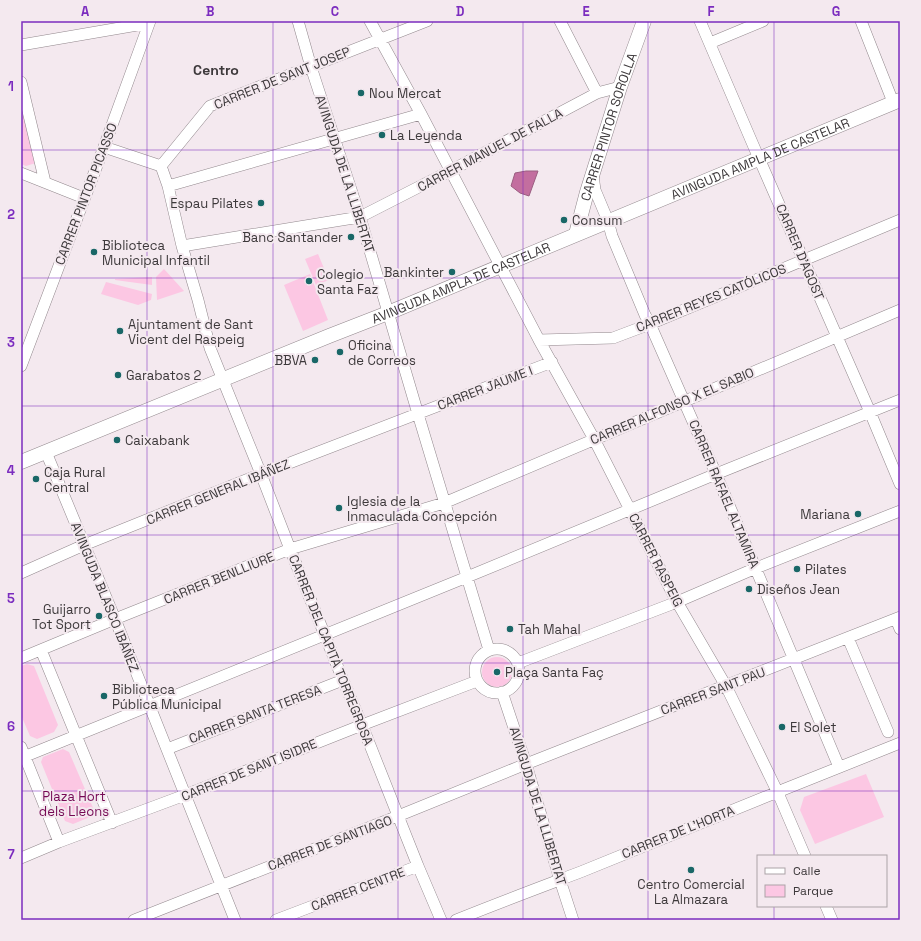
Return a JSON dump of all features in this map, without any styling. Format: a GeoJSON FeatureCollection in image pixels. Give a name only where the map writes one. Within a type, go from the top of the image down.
{"type":"FeatureCollection","features":[{"type":"Feature","properties":{"kind":"main road","name":"CARRER PINTOR SOROLLA"},"geometry":{"type":"LineString","coordinates":[[576,234],[620,87],[644,21]]}},
{"type":"Feature","properties":{"kind":"main road","name":"AVINGUDA AMPLA DE CASTELAR"},"geometry":{"type":"LineString","coordinates":[[21,462],[388,313],[897,101]]}},
{"type":"Feature","properties":{"kind":"street","name":"AVINGUDA DE LA LLIBERTAT"},"geometry":{"type":"LineString","coordinates":[[298,21],[334,140],[360,217],[489,650]]}},
{"type":"Feature","properties":{"kind":"street","name":"CARRER RASPEIG"},"geometry":{"type":"LineString","coordinates":[[370,21],[421,114],[539,340],[594,439],[677,602],[726,686],[778,793],[804,855]]}},
{"type":"Feature","properties":{"kind":"street","name":"CARRER DE SANT JOSEP"},"geometry":{"type":"LineString","coordinates":[[161,166],[210,106],[427,21]]}},
{"type":"Feature","properties":{"kind":"street"},"geometry":{"type":"LineString","coordinates":[[560,21],[597,93]]}},
{"type":"Feature","properties":{"kind":"street","name":"CARRER D'AGOST"},"geometry":{"type":"LineString","coordinates":[[700,21],[900,484]]}},
{"type":"Feature","properties":{"kind":"street"},"geometry":{"type":"LineString","coordinates":[[710,43],[763,21]]}},
{"type":"Feature","properties":{"kind":"street"},"geometry":{"type":"LineString","coordinates":[[861,21],[897,101]]}},
{"type":"Feature","properties":{"kind":"street"},"geometry":{"type":"LineString","coordinates":[[21,45],[149,22]]}},
{"type":"Feature","properties":{"kind":"street","name":"CARRER PINTOR PICASSO"},"geometry":{"type":"LineString","coordinates":[[21,366],[104,147],[149,22]]}},
{"type":"Feature","properties":{"kind":"street"},"geometry":{"type":"LineString","coordinates":[[21,82],[44,182]]}},
{"type":"Feature","properties":{"kind":"street","name":"CARRER MANUEL DE FALLA"},"geometry":{"type":"LineString","coordinates":[[182,246],[360,217],[597,93],[620,87]]}},
{"type":"Feature","properties":{"kind":"street"},"geometry":{"type":"LineString","coordinates":[[168,186],[421,114]]}},
{"type":"Feature","properties":{"kind":"street"},"geometry":{"type":"LineString","coordinates":[[104,147],[161,166]]}},
{"type":"Feature","properties":{"kind":"street","name":"CARRER DEL CAPITÀ TORREGROSA"},"geometry":{"type":"LineString","coordinates":[[161,166],[168,186],[182,246],[210,348],[440,920]]}},
{"type":"Feature","properties":{"kind":"street"},"geometry":{"type":"LineString","coordinates":[[21,173],[84,198]]}},
{"type":"Feature","properties":{"kind":"street","name":"CARRER RAFAEL ALTAMIRA"},"geometry":{"type":"LineString","coordinates":[[593,175],[595,190],[608,221],[612,236],[645,315],[716,474],[839,767]]}},
{"type":"Feature","properties":{"kind":"street","name":"CARRER REYES CATÓLICOS"},"geometry":{"type":"LineString","coordinates":[[539,340],[613,338],[900,220]]}},
{"type":"Feature","properties":{"kind":"street","name":"CARRER ALFONSO X EL SABIO"},"geometry":{"type":"LineString","coordinates":[[444,503],[900,310]]}},
{"type":"Feature","properties":{"kind":"street","name":"CARRER JAUME I"},"geometry":{"type":"LineString","coordinates":[[418,414],[552,362]]}},
{"type":"Feature","properties":{"kind":"street"},"geometry":{"type":"LineString","coordinates":[[59,842],[22,754],[76,736],[900,400]]}},
{"type":"Feature","properties":{"kind":"street","name":"CARRER GENERAL IBÁÑEZ"},"geometry":{"type":"LineString","coordinates":[[21,574],[84,545],[261,474],[418,414]]}},
{"type":"Feature","properties":{"kind":"street","name":"AVINGUDA BLASCO IBÁÑEZ"},"geometry":{"type":"LineString","coordinates":[[46,452],[150,705],[166,749],[235,920]]}},
{"type":"Feature","properties":{"kind":"street","name":"CARRER BENLLIURE"},"geometry":{"type":"LineString","coordinates":[[21,658],[290,550],[444,503]]}},
{"type":"Feature","properties":{"kind":"street"},"geometry":{"type":"LineString","coordinates":[[518,663],[677,602],[756,568],[900,511]]}},
{"type":"Feature","properties":{"kind":"street","name":"CARRER SANT PAU"},"geometry":{"type":"LineString","coordinates":[[526,764],[794,658],[848,638],[898,622]]}},
{"type":"Feature","properties":{"kind":"street"},"geometry":{"type":"LineString","coordinates":[[848,638],[888,732]]}},
{"type":"Feature","properties":{"kind":"street"},"geometry":{"type":"LineString","coordinates":[[496,648],[509,652],[518,663],[518,678],[509,689],[502,692],[495,693],[481,687],[474,672],[476,663],[481,655],[496,648]]}},
{"type":"Feature","properties":{"kind":"street"},"geometry":{"type":"LineString","coordinates":[[41,650],[112,823]]}},
{"type":"Feature","properties":{"kind":"street","name":"CARRER SANTA TERESA"},"geometry":{"type":"LineString","coordinates":[[166,749],[343,680]]}},
{"type":"Feature","properties":{"kind":"street","name":"CARRER DE SANT ISIDRE"},"geometry":{"type":"LineString","coordinates":[[21,858],[477,681]]}},
{"type":"Feature","properties":{"kind":"street","name":"AVINGUDA DE LA LLIBERTAT"},"geometry":{"type":"LineString","coordinates":[[502,692],[526,764],[573,920]]}},
{"type":"Feature","properties":{"kind":"street","name":"CARRER DE L'HORTA"},"geometry":{"type":"LineString","coordinates":[[456,920],[900,744]]}},
{"type":"Feature","properties":{"kind":"street","name":"CARRER DE SANTIAGO"},"geometry":{"type":"LineString","coordinates":[[134,920],[526,764]]}},
{"type":"Feature","properties":{"kind":"street","name":"CARRER CENTRE"},"geometry":{"type":"LineString","coordinates":[[276,920],[418,866]]}},
{"type":"Feature","properties":{"kind":"street"},"geometry":{"type":"LineString","coordinates":[[826,907],[832,920]]}},
{"type":"Feature","properties":{"kind":"green space"},"geometry":{"type":"Polygon","coordinates":[[[21,90],[39,162],[26,166],[21,164],[21,90]]]}},
{"type":"Feature","properties":{"kind":"green space"},"geometry":{"type":"Polygon","coordinates":[[[318,254],[329,280],[316,285],[305,259],[318,254]]]}},
{"type":"Feature","properties":{"kind":"green space"},"geometry":{"type":"Polygon","coordinates":[[[164,269],[184,291],[157,300],[156,277],[164,269]]]}},
{"type":"Feature","properties":{"kind":"green space"},"geometry":{"type":"Polygon","coordinates":[[[310,274],[328,320],[303,331],[284,285],[310,274]]]}},
{"type":"Feature","properties":{"kind":"green space"},"geometry":{"type":"Polygon","coordinates":[[[152,277],[152,285],[115,280],[115,279],[152,277]]]}},
{"type":"Feature","properties":{"kind":"green space"},"geometry":{"type":"Polygon","coordinates":[[[106,282],[152,294],[151,300],[138,305],[101,294],[106,282]]]}},
{"type":"Feature","properties":{"kind":"green space"},"geometry":{"type":"Polygon","coordinates":[[[497,657],[508,661],[512,672],[508,683],[497,687],[486,683],[482,672],[486,661],[497,657]]]}},
{"type":"Feature","properties":{"kind":"green space"},"geometry":{"type":"Polygon","coordinates":[[[27,664],[34,666],[58,725],[54,732],[37,739],[30,736],[21,715],[21,666],[27,664]]]}},
{"type":"Feature","properties":{"kind":"green space","name":"Plaza Hort dels Lleons"},"geometry":{"type":"Polygon","coordinates":[[[63,749],[69,752],[94,810],[90,817],[73,824],[65,821],[41,762],[43,757],[63,749]]]}},
{"type":"Feature","properties":{"kind":"green space"},"geometry":{"type":"Polygon","coordinates":[[[866,774],[884,817],[815,844],[800,810],[804,797],[866,774]]]}},
{"type":"Feature","properties":{"kind":"shaded area"},"geometry":{"type":"Polygon","coordinates":[[[538,171],[529,196],[520,193],[511,186],[515,173],[538,171]]]}},
{"type":"Feature","properties":{"kind":"place","name":"Nou Mercat"},"geometry":{"type":"Point","coordinates":[361,93]}},
{"type":"Feature","properties":{"kind":"place","name":"La Leyenda"},"geometry":{"type":"Point","coordinates":[382,135]}},
{"type":"Feature","properties":{"kind":"place","name":"Espau Pilates"},"geometry":{"type":"Point","coordinates":[261,203]}},
{"type":"Feature","properties":{"kind":"place","name":"Consum"},"geometry":{"type":"Point","coordinates":[564,220]}},
{"type":"Feature","properties":{"kind":"place","name":"Banc Santander"},"geometry":{"type":"Point","coordinates":[351,237]}},
{"type":"Feature","properties":{"kind":"place","name":"Biblioteca Municipal Infantil"},"geometry":{"type":"Point","coordinates":[94,252]}},
{"type":"Feature","properties":{"kind":"place","name":"Bankinter"},"geometry":{"type":"Point","coordinates":[452,272]}},
{"type":"Feature","properties":{"kind":"place","name":"Colegio Santa Faz"},"geometry":{"type":"Point","coordinates":[309,281]}},
{"type":"Feature","properties":{"kind":"place","name":"Ajuntament de Sant Vicent del Raspeig"},"geometry":{"type":"Point","coordinates":[120,331]}},
{"type":"Feature","properties":{"kind":"place","name":"Oficina de Correos"},"geometry":{"type":"Point","coordinates":[340,352]}},
{"type":"Feature","properties":{"kind":"place","name":"BBVA"},"geometry":{"type":"Point","coordinates":[315,360]}},
{"type":"Feature","properties":{"kind":"place","name":"Garabatos 2"},"geometry":{"type":"Point","coordinates":[118,375]}},
{"type":"Feature","properties":{"kind":"place","name":"Caixabank"},"geometry":{"type":"Point","coordinates":[117,440]}},
{"type":"Feature","properties":{"kind":"place","name":"Caja Rural Central"},"geometry":{"type":"Point","coordinates":[36,479]}},
{"type":"Feature","properties":{"kind":"place","name":"Iglesia de la Inmaculada Concepción"},"geometry":{"type":"Point","coordinates":[339,508]}},
{"type":"Feature","properties":{"kind":"place","name":"Mariana"},"geometry":{"type":"Point","coordinates":[858,514]}},
{"type":"Feature","properties":{"kind":"place","name":"Pilates"},"geometry":{"type":"Point","coordinates":[797,569]}},
{"type":"Feature","properties":{"kind":"place","name":"Diseños Jean"},"geometry":{"type":"Point","coordinates":[749,589]}},
{"type":"Feature","properties":{"kind":"place","name":"Guijarro Tot Sport"},"geometry":{"type":"Point","coordinates":[99,616]}},
{"type":"Feature","properties":{"kind":"place","name":"Tah Mahal"},"geometry":{"type":"Point","coordinates":[510,629]}},
{"type":"Feature","properties":{"kind":"place","name":"Plaça Santa Faç"},"geometry":{"type":"Point","coordinates":[497,672]}},
{"type":"Feature","properties":{"kind":"place","name":"Biblioteca Pública Municipal"},"geometry":{"type":"Point","coordinates":[104,696]}},
{"type":"Feature","properties":{"kind":"place","name":"El Solet"},"geometry":{"type":"Point","coordinates":[782,727]}},
{"type":"Feature","properties":{"kind":"place","name":"Centro Comercial La Almazara"},"geometry":{"type":"Point","coordinates":[691,870]}},
{"type":"Feature","properties":{"kind":"district","name":"Centro"},"geometry":{"type":"Point","coordinates":[216,70]}}]}
